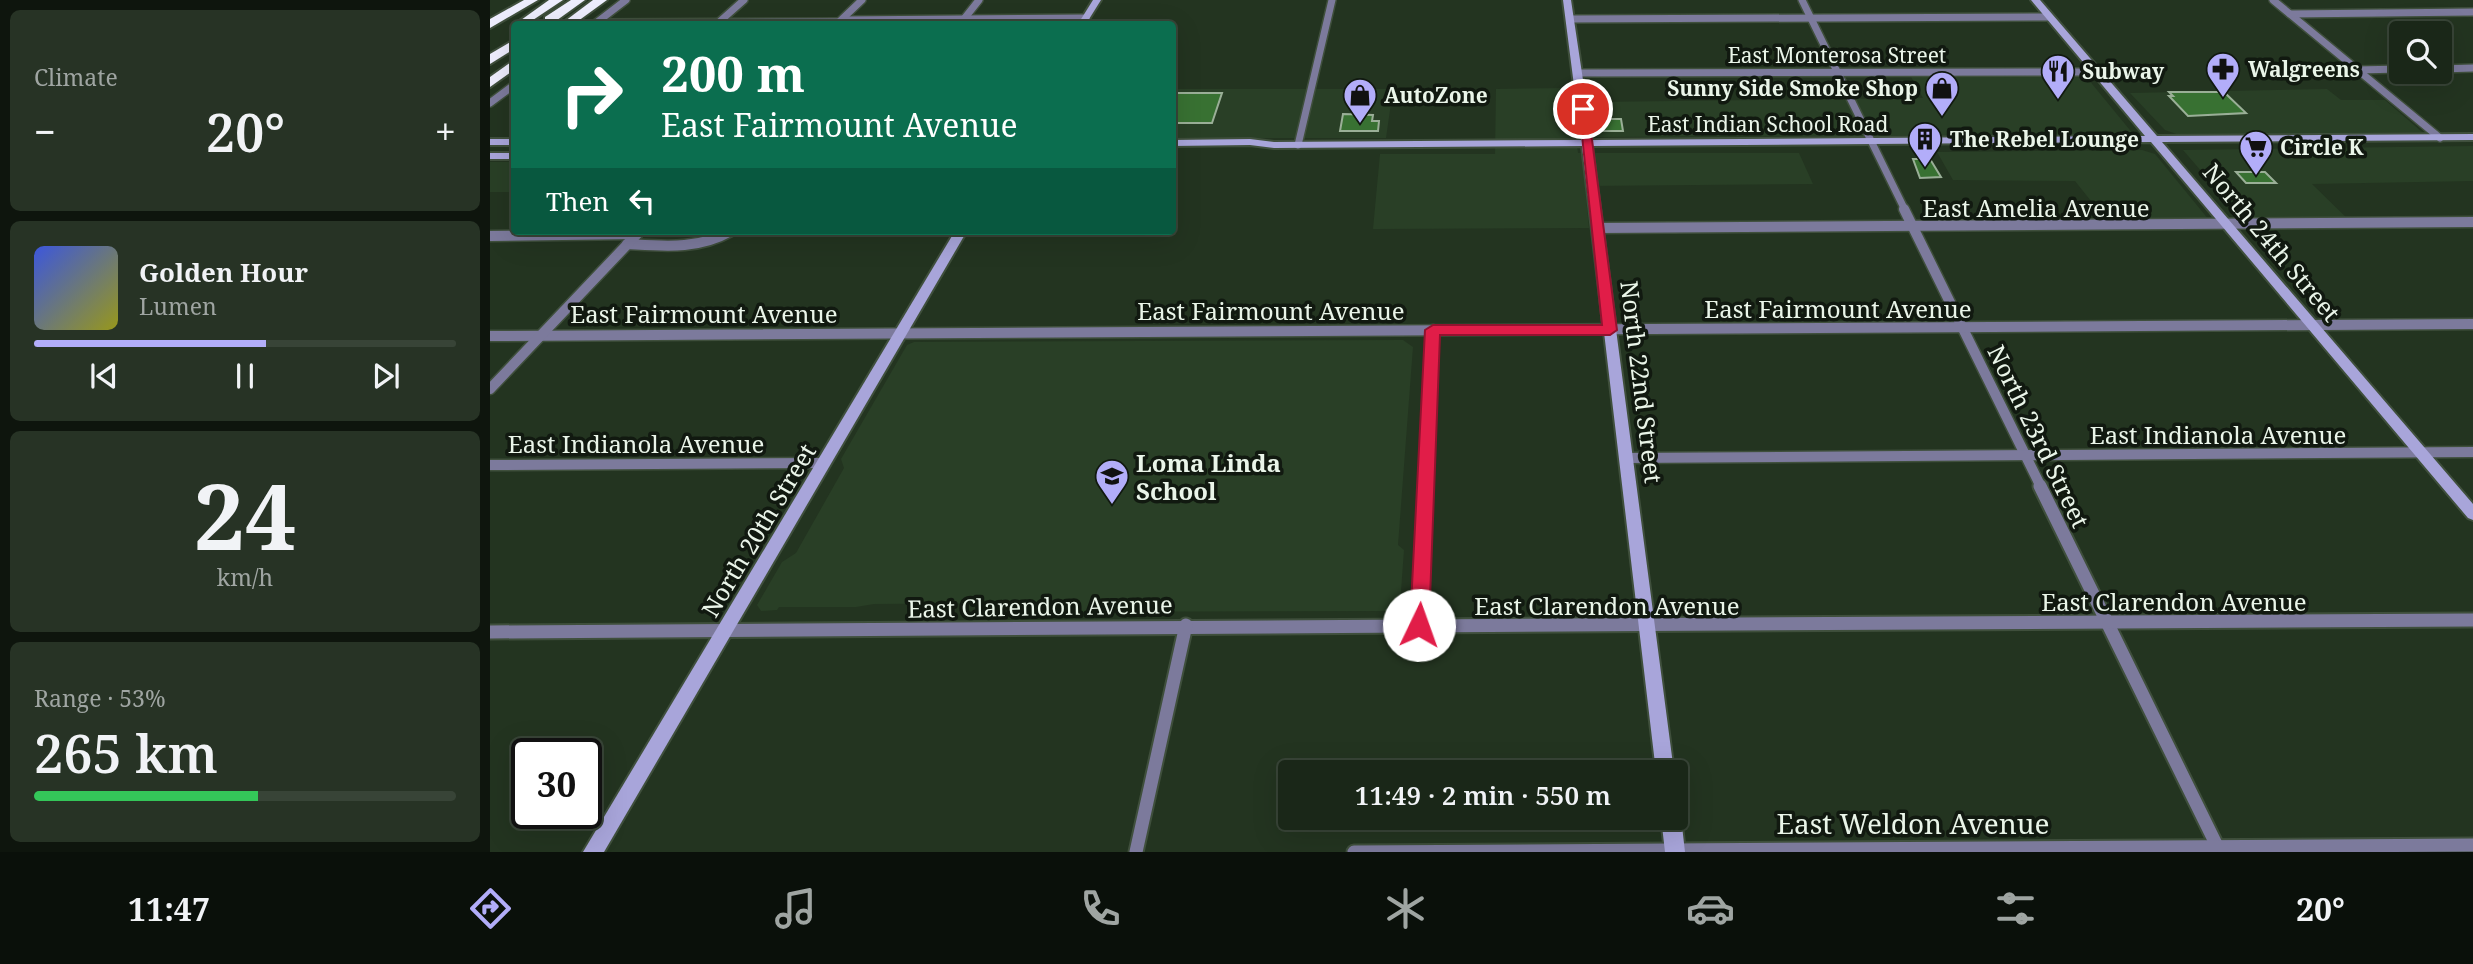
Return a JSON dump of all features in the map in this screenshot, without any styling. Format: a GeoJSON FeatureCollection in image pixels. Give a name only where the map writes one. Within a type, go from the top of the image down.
{"type":"FeatureCollection","features":[{"type":"Feature","properties":{"kind":"highway"},"geometry":{"type":"LineString","coordinates":[[490,24],[532,0]]}},
{"type":"Feature","properties":{"kind":"highway"},"geometry":{"type":"LineString","coordinates":[[525,21],[557,0]]}},
{"type":"Feature","properties":{"kind":"highway"},"geometry":{"type":"LineString","coordinates":[[547,21],[579,0]]}},
{"type":"Feature","properties":{"kind":"highway"},"geometry":{"type":"LineString","coordinates":[[572,21],[601,0]]}},
{"type":"Feature","properties":{"kind":"highway"},"geometry":{"type":"LineString","coordinates":[[490,44],[511,30]]}},
{"type":"Feature","properties":{"kind":"highway"},"geometry":{"type":"LineString","coordinates":[[490,60],[511,46]]}},
{"type":"Feature","properties":{"kind":"highway"},"geometry":{"type":"LineString","coordinates":[[490,83],[511,66]]}},
{"type":"Feature","properties":{"kind":"main road"},"geometry":{"type":"LineString","coordinates":[[1084,21],[1097,0]]}},
{"type":"Feature","properties":{"kind":"main road","name":"North 22nd Street"},"geometry":{"type":"LineString","coordinates":[[1567,0],[1599,228],[1664,760]]}},
{"type":"Feature","properties":{"kind":"main road","name":"North 24th Street"},"geometry":{"type":"LineString","coordinates":[[2035,0],[2473,514]]}},
{"type":"Feature","properties":{"kind":"main road","name":"East Indian School Road"},"geometry":{"type":"LineString","coordinates":[[1176,143],[1873,143],[2473,137]]}},
{"type":"Feature","properties":{"kind":"main road"},"geometry":{"type":"LineString","coordinates":[[490,142],[511,142]]}},
{"type":"Feature","properties":{"kind":"main road","name":"East Indian School Road"},"geometry":{"type":"LineString","coordinates":[[1176,152],[1253,151],[1274,145]]}},
{"type":"Feature","properties":{"kind":"main road"},"geometry":{"type":"LineString","coordinates":[[490,156],[511,156]]}},
{"type":"Feature","properties":{"kind":"main road","name":"North 20th Street"},"geometry":{"type":"LineString","coordinates":[[593,852],[959,235]]}},
{"type":"Feature","properties":{"kind":"main road"},"geometry":{"type":"LineString","coordinates":[[1673,830],[1675,851]]}},
{"type":"Feature","properties":{"kind":"street"},"geometry":{"type":"LineString","coordinates":[[599,21],[626,0]]}},
{"type":"Feature","properties":{"kind":"street"},"geometry":{"type":"LineString","coordinates":[[720,21],[744,0]]}},
{"type":"Feature","properties":{"kind":"street"},"geometry":{"type":"LineString","coordinates":[[839,21],[862,0]]}},
{"type":"Feature","properties":{"kind":"street"},"geometry":{"type":"LineString","coordinates":[[964,19],[979,0]]}},
{"type":"Feature","properties":{"kind":"street"},"geometry":{"type":"LineString","coordinates":[[1298,145],[1332,0]]}},
{"type":"Feature","properties":{"kind":"street","name":"North 23rd Street"},"geometry":{"type":"LineString","coordinates":[[1802,0],[2219,850]]}},
{"type":"Feature","properties":{"kind":"street"},"geometry":{"type":"LineString","coordinates":[[2273,0],[2440,138]]}},
{"type":"Feature","properties":{"kind":"street"},"geometry":{"type":"LineString","coordinates":[[2290,14],[2473,12]]}},
{"type":"Feature","properties":{"kind":"street"},"geometry":{"type":"LineString","coordinates":[[1570,19],[2049,17]]}},
{"type":"Feature","properties":{"kind":"street"},"geometry":{"type":"LineString","coordinates":[[880,21],[1084,21]]}},
{"type":"Feature","properties":{"kind":"street"},"geometry":{"type":"LineString","coordinates":[[2452,69],[2473,68]]}},
{"type":"Feature","properties":{"kind":"street"},"geometry":{"type":"LineString","coordinates":[[2357,70],[2389,69]]}},
{"type":"Feature","properties":{"kind":"street","name":"East Monterosa Street"},"geometry":{"type":"LineString","coordinates":[[1577,73],[2096,72]]}},
{"type":"Feature","properties":{"kind":"street"},"geometry":{"type":"LineString","coordinates":[[490,103],[511,87]]}},
{"type":"Feature","properties":{"kind":"street","name":"East Amelia Avenue"},"geometry":{"type":"LineString","coordinates":[[1599,228],[2473,222]]}},
{"type":"Feature","properties":{"kind":"street"},"geometry":{"type":"LineString","coordinates":[[490,236],[539,235]]}},
{"type":"Feature","properties":{"kind":"street"},"geometry":{"type":"LineString","coordinates":[[490,389],[636,235]]}},
{"type":"Feature","properties":{"kind":"street"},"geometry":{"type":"LineString","coordinates":[[627,244],[699,245],[716,241],[725,235]]}},
{"type":"Feature","properties":{"kind":"street","name":"East Fairmount Avenue"},"geometry":{"type":"LineString","coordinates":[[490,336],[2473,324]]}},
{"type":"Feature","properties":{"kind":"street"},"geometry":{"type":"LineString","coordinates":[[1419,625],[1433,330]]}},
{"type":"Feature","properties":{"kind":"street","name":"East Indianola Avenue"},"geometry":{"type":"LineString","coordinates":[[1627,458],[2473,452]]}},
{"type":"Feature","properties":{"kind":"street","name":"East Indianola Avenue"},"geometry":{"type":"LineString","coordinates":[[490,465],[824,463]]}},
{"type":"Feature","properties":{"kind":"street","name":"East Clarendon Avenue"},"geometry":{"type":"LineString","coordinates":[[490,632],[1186,625],[1647,626],[2473,620]]}},
{"type":"Feature","properties":{"kind":"street"},"geometry":{"type":"LineString","coordinates":[[1136,852],[1186,625]]}},
{"type":"Feature","properties":{"kind":"street","name":"East Weldon Avenue"},"geometry":{"type":"LineString","coordinates":[[1354,852],[2219,850],[2473,845]]}},
{"type":"Feature","properties":{"kind":"shaded area"},"geometry":{"type":"Polygon","coordinates":[[[1906,68],[2079,68],[2134,135],[1593,137],[1591,102],[1923,98],[1906,68]]]}},
{"type":"Feature","properties":{"kind":"shaded area"},"geometry":{"type":"Polygon","coordinates":[[[1570,88],[1578,153],[1799,153],[1813,184],[1585,186],[1589,228],[1373,229],[1380,154],[1495,154],[1496,89],[1570,88]]]}},
{"type":"Feature","properties":{"kind":"shaded area"},"geometry":{"type":"Polygon","coordinates":[[[1176,89],[1393,89],[1386,138],[1176,138],[1176,89]]]}},
{"type":"Feature","properties":{"kind":"shaded area"},"geometry":{"type":"Polygon","coordinates":[[[2327,89],[2341,100],[2385,100],[2422,132],[2179,135],[2165,130],[2130,93],[2327,89]]]}},
{"type":"Feature","properties":{"kind":"shaded area"},"geometry":{"type":"Polygon","coordinates":[[[2473,146],[2473,181],[2312,184],[2357,228],[2252,230],[2183,150],[2473,146]]]}},
{"type":"Feature","properties":{"kind":"shaded area"},"geometry":{"type":"Polygon","coordinates":[[[2142,150],[2155,154],[2209,220],[2107,221],[2075,181],[1953,180],[1937,152],[2142,150]]]}},
{"type":"Feature","properties":{"kind":"shaded area"},"geometry":{"type":"Polygon","coordinates":[[[490,162],[511,162],[511,192],[490,192],[490,162]]]}},
{"type":"Feature","properties":{"kind":"shaded area","name":"Loma Linda School"},"geometry":{"type":"Polygon","coordinates":[[[1403,340],[1413,347],[1398,545],[1404,550],[1400,605],[1392,611],[1026,612],[1003,603],[779,607],[777,610],[761,611],[757,605],[782,562],[796,553],[844,468],[841,459],[907,345],[914,342],[1403,340]]]}},
{"type":"Feature","properties":{"kind":"building","name":"Walgreens"},"geometry":{"type":"Polygon","coordinates":[[[2169,92],[2219,92],[2226,94],[2246,113],[2188,116],[2169,96],[2173,96],[2169,92]]]}},
{"type":"Feature","properties":{"kind":"building"},"geometry":{"type":"Polygon","coordinates":[[[1176,93],[1222,93],[1212,123],[1176,123],[1176,93]]]}},
{"type":"Feature","properties":{"kind":"building","name":"AutoZone"},"geometry":{"type":"Polygon","coordinates":[[[1343,114],[1373,115],[1372,121],[1379,121],[1378,131],[1340,131],[1343,114]]]}},
{"type":"Feature","properties":{"kind":"building"},"geometry":{"type":"Polygon","coordinates":[[[1599,119],[1621,119],[1623,131],[1601,131],[1599,119]]]}},
{"type":"Feature","properties":{"kind":"building","name":"The Rebel Lounge"},"geometry":{"type":"Polygon","coordinates":[[[1913,159],[1930,159],[1941,177],[1920,178],[1913,159]]]}},
{"type":"Feature","properties":{"kind":"building","name":"Circle K"},"geometry":{"type":"Polygon","coordinates":[[[2236,172],[2265,172],[2276,183],[2246,183],[2236,172]]]}},
{"type":"Feature","properties":{"kind":"place","name":"Walgreens"},"geometry":{"type":"Point","coordinates":[2223,99]}},
{"type":"Feature","properties":{"kind":"place","name":"Subway"},"geometry":{"type":"Point","coordinates":[2058,101]}},
{"type":"Feature","properties":{"kind":"place","name":"Sunny Side Smoke Shop"},"geometry":{"type":"Point","coordinates":[1942,118]}},
{"type":"Feature","properties":{"kind":"place","name":"AutoZone"},"geometry":{"type":"Point","coordinates":[1360,125]}},
{"type":"Feature","properties":{"kind":"place","name":"The Rebel Lounge"},"geometry":{"type":"Point","coordinates":[1925,169]}},
{"type":"Feature","properties":{"kind":"place","name":"Circle K"},"geometry":{"type":"Point","coordinates":[2256,177]}},
{"type":"Feature","properties":{"kind":"place","name":"Loma Linda School"},"geometry":{"type":"Point","coordinates":[1112,506]}},
{"type":"Feature","properties":{"kind":"route"},"geometry":{"type":"LineString","coordinates":[[1419,625],[1433,330],[1610,330],[1583,109]]}}]}
